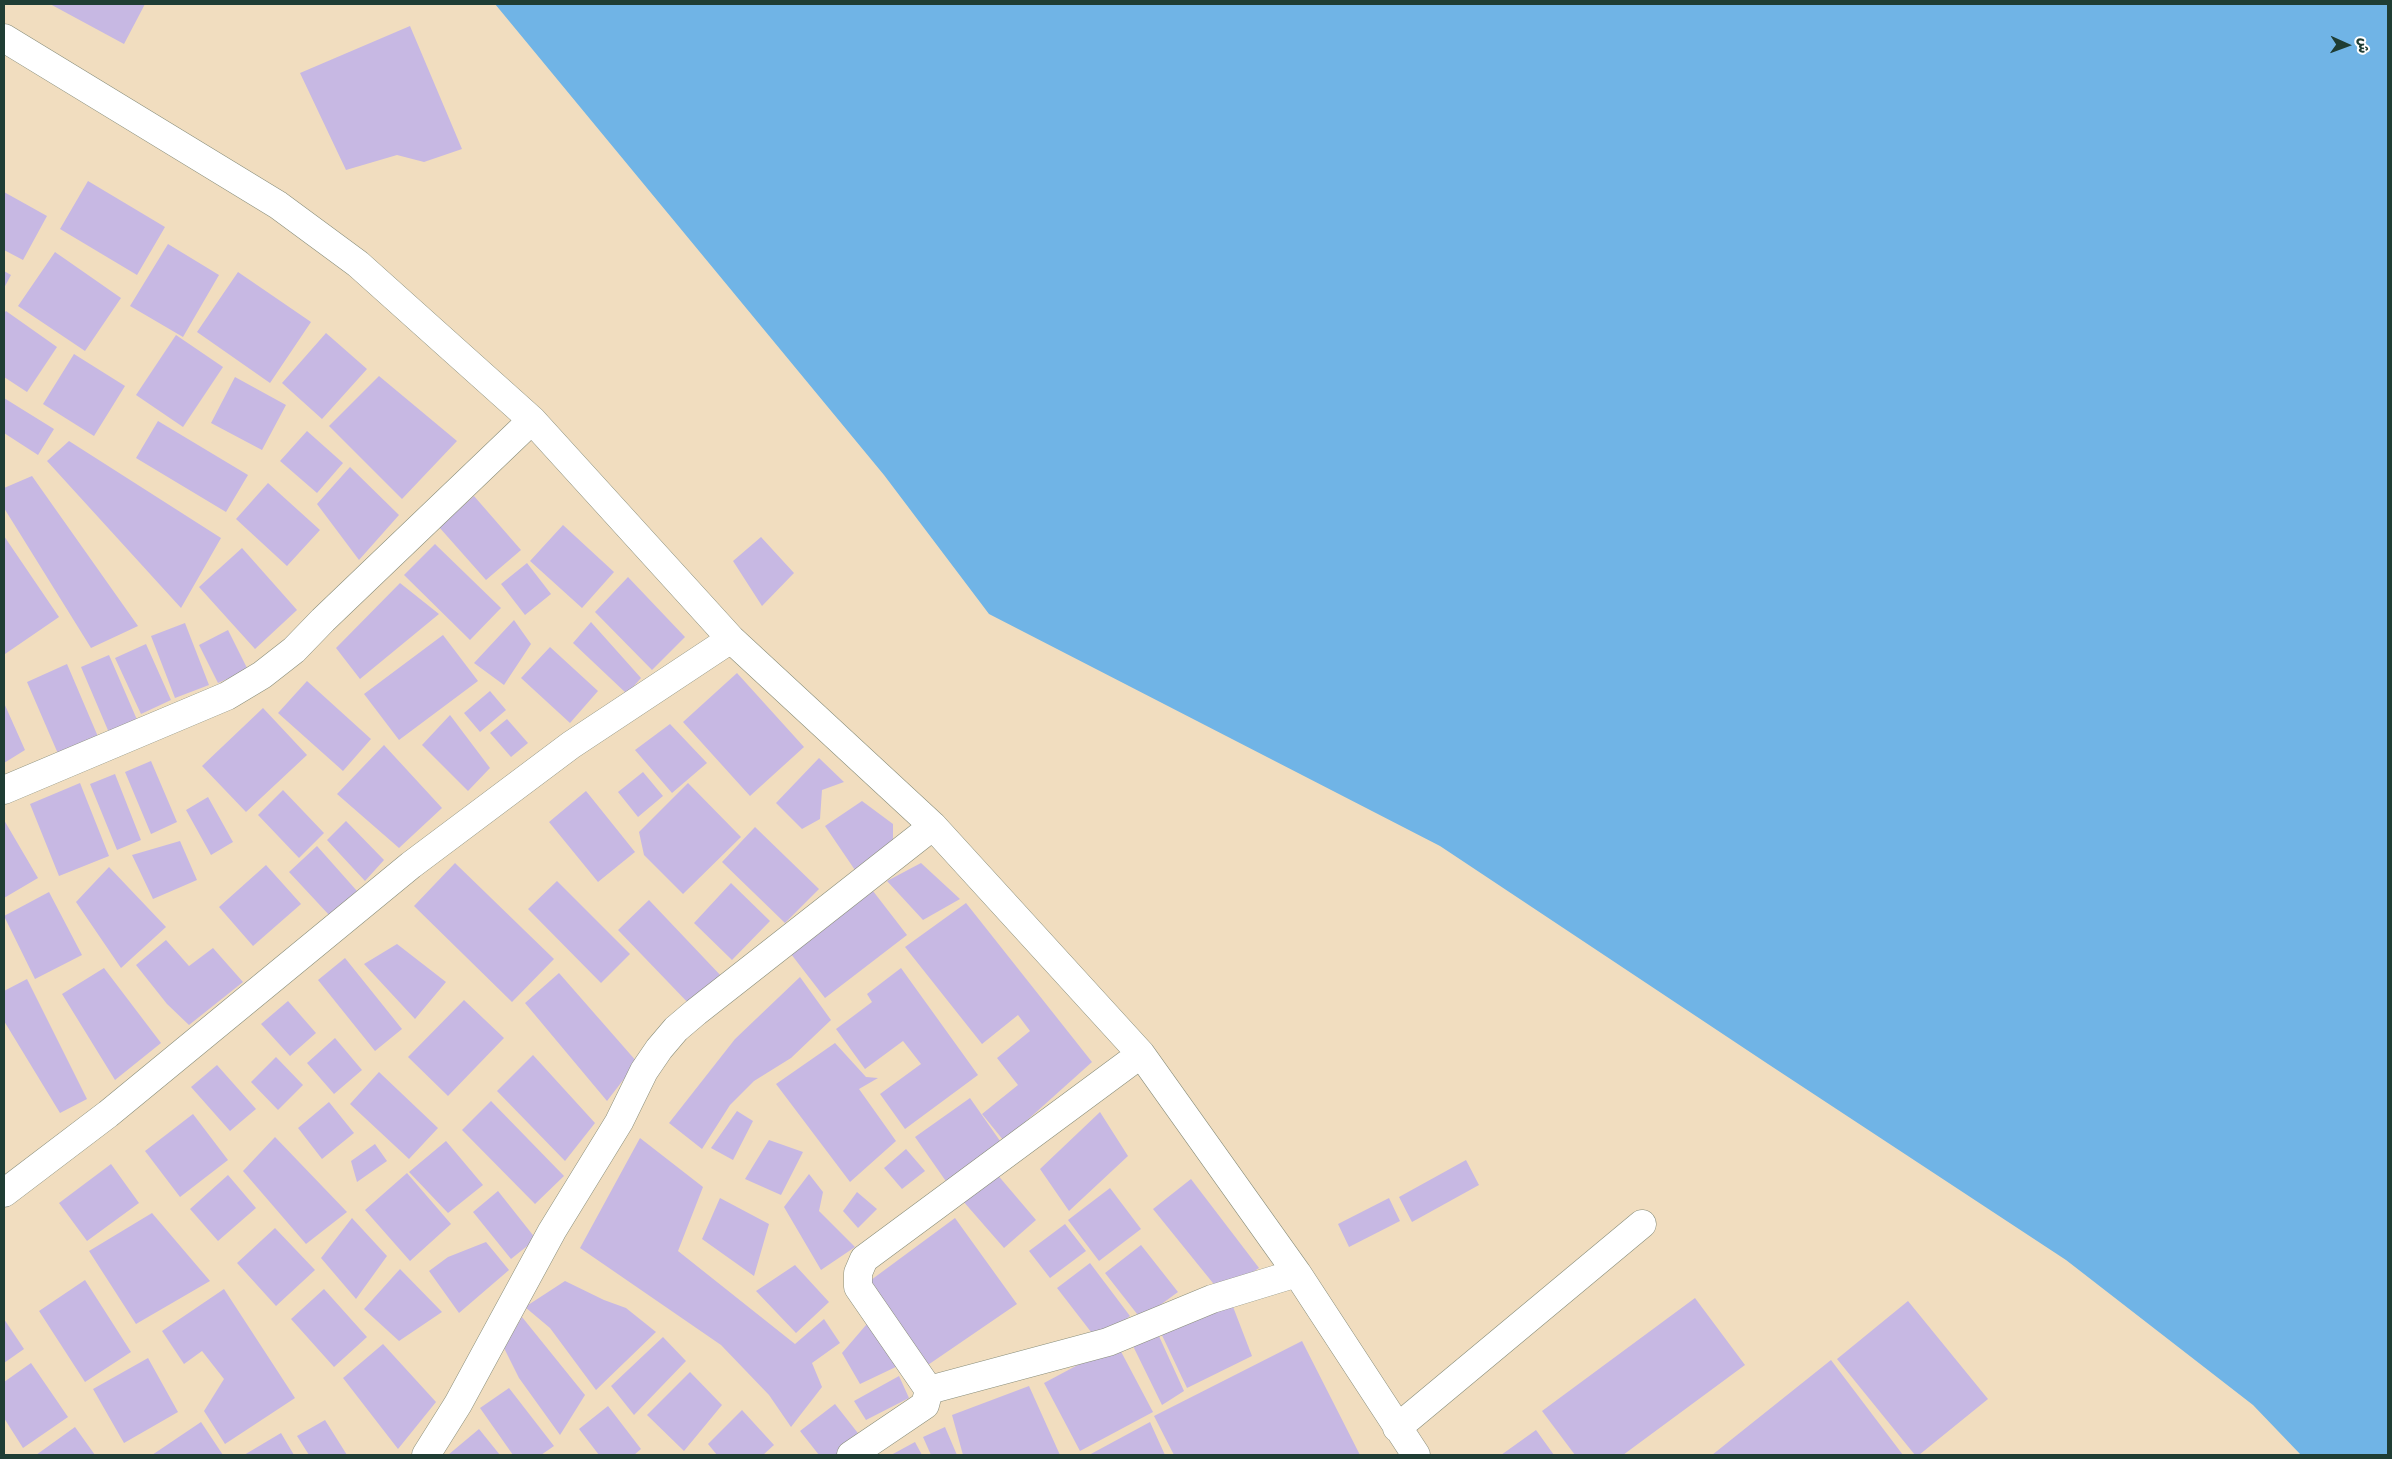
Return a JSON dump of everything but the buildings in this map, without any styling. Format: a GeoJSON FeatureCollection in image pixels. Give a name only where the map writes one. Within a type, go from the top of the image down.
{"type":"FeatureCollection","features":[{"type":"Feature","properties":{"kind":"street"},"geometry":{"type":"LineString","coordinates":[[4,38],[278,205],[358,264],[532,420],[731,639],[934,826],[1142,1054],[1297,1273],[1416,1455]]}},
{"type":"Feature","properties":{"kind":"street"},"geometry":{"type":"LineString","coordinates":[[4,790],[227,696],[262,675],[294,650],[532,420]]}},
{"type":"Feature","properties":{"kind":"street"},"geometry":{"type":"LineString","coordinates":[[4,1192],[108,1114],[419,859],[571,745],[731,639]]}},
{"type":"Feature","properties":{"kind":"street"},"geometry":{"type":"LineString","coordinates":[[426,1455],[458,1404],[552,1231],[619,1122],[644,1071],[659,1049],[676,1029],[696,1012],[934,826]]}},
{"type":"Feature","properties":{"kind":"street"},"geometry":{"type":"LineString","coordinates":[[852,1455],[925,1405],[929,1390],[858,1287],[858,1273],[864,1259],[1142,1054]]}},
{"type":"Feature","properties":{"kind":"street"},"geometry":{"type":"LineString","coordinates":[[1397,1428],[1642,1224]]}},
{"type":"Feature","properties":{"kind":"street"},"geometry":{"type":"LineString","coordinates":[[929,1390],[1108,1342],[1212,1299],[1297,1273]]}},
{"type":"Feature","properties":{"kind":"water"},"geometry":{"type":"Polygon","coordinates":[[[495,4],[2388,4],[2388,1455],[2301,1455],[2253,1405],[2066,1260],[1440,846],[989,614],[884,475],[495,4]]]}}]}
